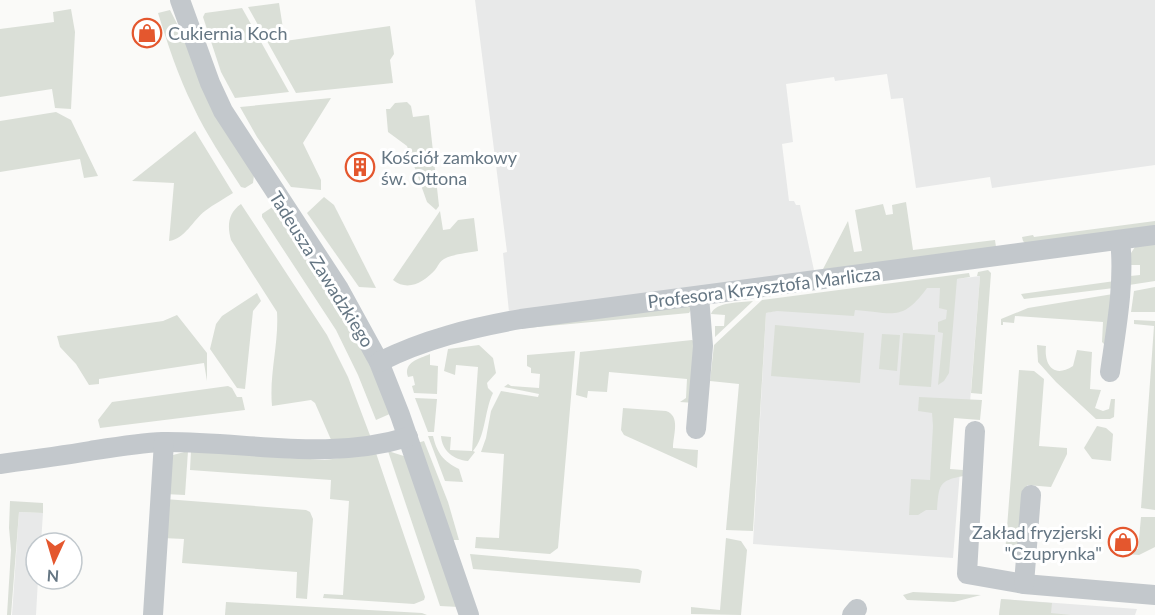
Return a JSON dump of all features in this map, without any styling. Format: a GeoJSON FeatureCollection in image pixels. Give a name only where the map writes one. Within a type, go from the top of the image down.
{"type":"FeatureCollection","features":[{"type":"Feature","properties":{"kind":"street","name":"Tadeusza Zawadzkiego"},"geometry":{"type":"LineString","coordinates":[[180,0],[210,83],[224,111],[339,289],[379,362],[408,436],[469,615]]}},
{"type":"Feature","properties":{"kind":"street","name":"Profesora Krzysztofa Marlicza"},"geometry":{"type":"LineString","coordinates":[[379,362],[439,337],[521,319],[1155,235]]}},
{"type":"Feature","properties":{"kind":"street"},"geometry":{"type":"LineString","coordinates":[[1110,372],[1119,291],[1120,240]]}},
{"type":"Feature","properties":{"kind":"street"},"geometry":{"type":"LineString","coordinates":[[696,429],[703,346],[699,296]]}},
{"type":"Feature","properties":{"kind":"street"},"geometry":{"type":"LineString","coordinates":[[975,431],[967,574],[1024,584],[1155,595]]}},
{"type":"Feature","properties":{"kind":"street"},"geometry":{"type":"LineString","coordinates":[[0,464],[144,443],[333,450],[380,445],[408,436]]}},
{"type":"Feature","properties":{"kind":"street"},"geometry":{"type":"LineString","coordinates":[[153,615],[164,442]]}},
{"type":"Feature","properties":{"kind":"street"},"geometry":{"type":"LineString","coordinates":[[1024,584],[1031,495]]}},
{"type":"Feature","properties":{"kind":"shaded area"},"geometry":{"type":"Polygon","coordinates":[[[475,0],[1155,0],[1155,165],[992,188],[990,177],[916,188],[903,98],[891,99],[887,74],[835,81],[834,77],[786,84],[793,142],[782,144],[789,201],[800,205],[815,275],[509,312],[503,253],[507,252],[475,0]]]}},
{"type":"Feature","properties":{"kind":"shaded area"},"geometry":{"type":"Polygon","coordinates":[[[279,3],[285,41],[390,26],[394,54],[390,60],[393,83],[296,93],[248,7],[279,3]]]}},
{"type":"Feature","properties":{"kind":"shaded area"},"geometry":{"type":"Polygon","coordinates":[[[242,8],[289,92],[235,98],[221,72],[203,17],[205,13],[242,8]]]}},
{"type":"Feature","properties":{"kind":"shaded area"},"geometry":{"type":"Polygon","coordinates":[[[71,9],[75,32],[71,109],[55,108],[52,89],[0,97],[0,29],[54,22],[53,12],[71,9]]]}},
{"type":"Feature","properties":{"kind":"shaded area"},"geometry":{"type":"Polygon","coordinates":[[[170,10],[254,175],[253,183],[245,188],[241,187],[209,137],[183,83],[158,13],[170,10]]]}},
{"type":"Feature","properties":{"kind":"shaded area"},"geometry":{"type":"Polygon","coordinates":[[[331,98],[303,143],[321,180],[321,190],[291,187],[240,107],[331,98]]]}},
{"type":"Feature","properties":{"kind":"shaded area"},"geometry":{"type":"Polygon","coordinates":[[[407,102],[411,106],[413,117],[429,115],[439,206],[436,210],[427,202],[407,146],[388,132],[386,109],[390,109],[395,103],[407,102]]]}},
{"type":"Feature","properties":{"kind":"shaded area"},"geometry":{"type":"Polygon","coordinates":[[[56,112],[71,120],[98,176],[84,178],[80,159],[0,172],[0,121],[56,112]]]}},
{"type":"Feature","properties":{"kind":"shaded area"},"geometry":{"type":"Polygon","coordinates":[[[195,131],[233,193],[205,211],[180,237],[169,241],[174,183],[132,181],[195,131]]]}},
{"type":"Feature","properties":{"kind":"shaded area"},"geometry":{"type":"Polygon","coordinates":[[[324,197],[334,205],[376,288],[359,287],[307,213],[324,197]]]}},
{"type":"Feature","properties":{"kind":"shaded area"},"geometry":{"type":"Polygon","coordinates":[[[906,202],[913,250],[995,240],[996,247],[822,271],[848,221],[854,252],[862,251],[855,210],[883,204],[886,215],[893,214],[892,205],[906,202]]]}},
{"type":"Feature","properties":{"kind":"shaded area"},"geometry":{"type":"Polygon","coordinates":[[[241,204],[327,335],[348,377],[371,438],[332,442],[315,403],[311,400],[272,406],[277,312],[231,240],[229,230],[231,216],[241,204]]]}},
{"type":"Feature","properties":{"kind":"shaded area"},"geometry":{"type":"Polygon","coordinates":[[[274,206],[342,306],[392,413],[376,420],[358,375],[336,330],[262,217],[262,214],[274,206]]]}},
{"type":"Feature","properties":{"kind":"shaded area"},"geometry":{"type":"Polygon","coordinates":[[[440,211],[443,230],[450,229],[458,220],[474,218],[478,251],[444,259],[421,282],[410,285],[399,284],[393,280],[440,211]]]}},
{"type":"Feature","properties":{"kind":"shaded area"},"geometry":{"type":"Polygon","coordinates":[[[1155,221],[1155,230],[1029,247],[1022,237],[1033,235],[1034,237],[1155,221]]]}},
{"type":"Feature","properties":{"kind":"shaded area"},"geometry":{"type":"Polygon","coordinates":[[[1137,244],[1155,244],[1155,281],[1129,285],[1130,276],[1140,275],[1140,265],[1130,265],[1131,253],[1137,244]]]}},
{"type":"Feature","properties":{"kind":"shaded area"},"geometry":{"type":"Polygon","coordinates":[[[988,270],[991,273],[982,394],[971,393],[980,276],[977,276],[978,272],[988,270]]]}},
{"type":"Feature","properties":{"kind":"shaded area"},"geometry":{"type":"Polygon","coordinates":[[[969,273],[970,277],[957,279],[949,373],[938,385],[943,333],[938,332],[938,322],[946,319],[947,310],[939,308],[940,288],[927,288],[911,306],[896,313],[855,310],[854,316],[777,311],[766,313],[753,531],[726,530],[739,384],[710,381],[714,345],[762,300],[969,273]]]}},
{"type":"Feature","properties":{"kind":"shaded area"},"geometry":{"type":"Polygon","coordinates":[[[980,276],[969,415],[951,413],[946,470],[960,471],[953,558],[753,544],[766,313],[856,292],[980,276]]]}},
{"type":"Feature","properties":{"kind":"shaded area"},"geometry":{"type":"Polygon","coordinates":[[[1115,281],[1114,288],[1024,299],[1021,294],[1115,281]]]}},
{"type":"Feature","properties":{"kind":"shaded area"},"geometry":{"type":"Polygon","coordinates":[[[1155,287],[1155,312],[1131,312],[1134,291],[1155,287]]]}},
{"type":"Feature","properties":{"kind":"shaded area"},"geometry":{"type":"Polygon","coordinates":[[[257,293],[261,301],[253,311],[245,389],[237,388],[210,349],[216,324],[222,316],[257,293]]]}},
{"type":"Feature","properties":{"kind":"shaded area"},"geometry":{"type":"Polygon","coordinates":[[[1113,294],[1110,350],[1102,342],[1103,322],[1015,316],[1014,323],[1003,322],[1001,325],[1001,319],[1028,308],[1113,294]]]}},
{"type":"Feature","properties":{"kind":"shaded area"},"geometry":{"type":"Polygon","coordinates":[[[753,301],[715,337],[715,326],[724,326],[725,315],[711,314],[714,310],[723,305],[753,301]]]}},
{"type":"Feature","properties":{"kind":"shaded area"},"geometry":{"type":"Polygon","coordinates":[[[695,303],[689,313],[505,330],[695,303]]]}},
{"type":"Feature","properties":{"kind":"shaded area"},"geometry":{"type":"Polygon","coordinates":[[[177,315],[207,353],[207,381],[204,363],[99,379],[99,384],[89,385],[76,364],[60,347],[57,336],[163,321],[177,315]]]}},
{"type":"Feature","properties":{"kind":"shaded area"},"geometry":{"type":"Polygon","coordinates":[[[1134,320],[1155,321],[1155,510],[1141,508],[1154,326],[1134,324],[1134,320]]]}},
{"type":"Feature","properties":{"kind":"shaded area"},"geometry":{"type":"Polygon","coordinates":[[[775,325],[864,333],[860,383],[771,376],[775,325]]]}},
{"type":"Feature","properties":{"kind":"shaded area"},"geometry":{"type":"Polygon","coordinates":[[[903,333],[935,335],[931,387],[899,385],[903,333]]]}},
{"type":"Feature","properties":{"kind":"shaded area"},"geometry":{"type":"Polygon","coordinates":[[[882,334],[900,335],[897,371],[879,369],[882,334]]]}},
{"type":"Feature","properties":{"kind":"shaded area"},"geometry":{"type":"Polygon","coordinates":[[[692,340],[695,342],[695,403],[680,402],[686,398],[687,379],[609,372],[607,392],[588,391],[587,398],[576,395],[580,352],[692,340]]]}},
{"type":"Feature","properties":{"kind":"shaded area"},"geometry":{"type":"Polygon","coordinates":[[[479,345],[493,358],[496,373],[487,383],[493,393],[483,431],[473,451],[475,452],[468,461],[450,454],[441,436],[451,437],[450,450],[472,451],[478,367],[456,365],[455,375],[444,371],[448,349],[479,345]]]}},
{"type":"Feature","properties":{"kind":"shaded area"},"geometry":{"type":"Polygon","coordinates":[[[1037,345],[1046,346],[1048,364],[1051,368],[1060,371],[1073,366],[1077,350],[1092,352],[1090,389],[1101,390],[1095,408],[1103,411],[1109,409],[1111,399],[1115,399],[1114,417],[1096,419],[1056,382],[1038,362],[1037,345]]]}},
{"type":"Feature","properties":{"kind":"shaded area"},"geometry":{"type":"Polygon","coordinates":[[[575,351],[558,548],[550,554],[475,548],[476,537],[499,538],[504,454],[481,452],[491,411],[501,391],[538,397],[539,394],[504,387],[508,384],[539,388],[540,374],[531,373],[531,368],[527,366],[527,355],[575,351]]]}},
{"type":"Feature","properties":{"kind":"shaded area"},"geometry":{"type":"Polygon","coordinates":[[[430,354],[430,365],[438,366],[437,394],[414,393],[413,376],[408,377],[408,368],[413,362],[430,354]]]}},
{"type":"Feature","properties":{"kind":"shaded area"},"geometry":{"type":"Polygon","coordinates":[[[1019,370],[1034,371],[1044,379],[1039,446],[1067,448],[1067,454],[1051,487],[1027,485],[1021,555],[1005,554],[1019,370]]]}},
{"type":"Feature","properties":{"kind":"shaded area"},"geometry":{"type":"Polygon","coordinates":[[[228,386],[232,388],[237,397],[242,397],[245,410],[100,428],[98,420],[112,402],[228,386]]]}},
{"type":"Feature","properties":{"kind":"shaded area"},"geometry":{"type":"Polygon","coordinates":[[[919,397],[982,400],[980,420],[954,418],[950,469],[963,470],[964,476],[949,480],[942,485],[938,495],[937,510],[926,510],[918,515],[909,515],[911,479],[930,480],[932,413],[918,411],[919,397]]]}},
{"type":"Feature","properties":{"kind":"shaded area"},"geometry":{"type":"Polygon","coordinates":[[[415,398],[437,399],[434,432],[428,432],[415,398]]]}},
{"type":"Feature","properties":{"kind":"shaded area"},"geometry":{"type":"Polygon","coordinates":[[[623,408],[671,413],[675,421],[673,448],[698,450],[697,468],[624,435],[621,430],[623,408]]]}},
{"type":"Feature","properties":{"kind":"shaded area"},"geometry":{"type":"Polygon","coordinates":[[[1097,426],[1106,428],[1113,434],[1111,461],[1092,459],[1084,448],[1097,426]]]}},
{"type":"Feature","properties":{"kind":"shaded area"},"geometry":{"type":"Polygon","coordinates":[[[428,436],[433,436],[436,447],[445,460],[459,469],[463,482],[445,481],[428,436]]]}},
{"type":"Feature","properties":{"kind":"shaded area"},"geometry":{"type":"Polygon","coordinates":[[[424,441],[448,502],[459,540],[450,540],[417,443],[424,441]]]}},
{"type":"Feature","properties":{"kind":"shaded area"},"geometry":{"type":"Polygon","coordinates":[[[188,451],[185,495],[164,494],[173,455],[188,451]]]}},
{"type":"Feature","properties":{"kind":"shaded area"},"geometry":{"type":"Polygon","coordinates":[[[191,451],[325,460],[376,453],[425,597],[424,600],[414,604],[323,598],[324,594],[343,595],[349,501],[330,499],[331,480],[190,470],[191,451]]]}},
{"type":"Feature","properties":{"kind":"shaded area"},"geometry":{"type":"Polygon","coordinates":[[[388,451],[407,457],[459,607],[440,606],[388,451]]]}},
{"type":"Feature","properties":{"kind":"shaded area"},"geometry":{"type":"Polygon","coordinates":[[[165,499],[310,512],[313,519],[307,599],[296,598],[297,572],[182,563],[184,539],[162,538],[165,499]]]}},
{"type":"Feature","properties":{"kind":"shaded area"},"geometry":{"type":"Polygon","coordinates":[[[10,501],[43,503],[43,513],[19,512],[11,615],[7,615],[11,550],[10,501]]]}},
{"type":"Feature","properties":{"kind":"shaded area"},"geometry":{"type":"Polygon","coordinates":[[[19,512],[43,513],[42,531],[24,531],[24,591],[37,591],[36,615],[12,615],[19,512]]]}},
{"type":"Feature","properties":{"kind":"shaded area"},"geometry":{"type":"Polygon","coordinates":[[[1141,517],[1155,517],[1155,547],[1139,555],[1127,554],[1127,548],[1138,549],[1141,517]]]}},
{"type":"Feature","properties":{"kind":"shaded area"},"geometry":{"type":"Polygon","coordinates":[[[726,538],[741,541],[747,550],[741,615],[691,614],[691,607],[720,610],[726,538]]]}},
{"type":"Feature","properties":{"kind":"shaded area"},"geometry":{"type":"Polygon","coordinates":[[[470,554],[642,571],[640,583],[473,569],[470,554]]]}},
{"type":"Feature","properties":{"kind":"shaded area"},"geometry":{"type":"Polygon","coordinates":[[[913,592],[981,595],[954,602],[907,600],[903,595],[913,592]]]}},
{"type":"Feature","properties":{"kind":"shaded area"},"geometry":{"type":"Polygon","coordinates":[[[1001,599],[1137,609],[1135,615],[999,615],[1001,599]]]}},
{"type":"Feature","properties":{"kind":"shaded area"},"geometry":{"type":"Polygon","coordinates":[[[1001,599],[1052,603],[1051,613],[1071,615],[999,615],[1001,599]]]}},
{"type":"Feature","properties":{"kind":"shaded area"},"geometry":{"type":"Polygon","coordinates":[[[226,602],[422,613],[427,615],[225,615],[226,602]]]}},
{"type":"Feature","properties":{"kind":"place","name":"Cukiernia Koch"},"geometry":{"type":"Point","coordinates":[147,33]}},
{"type":"Feature","properties":{"kind":"place","name":"Kościół zamkowy św. Ottona"},"geometry":{"type":"Point","coordinates":[360,167]}},
{"type":"Feature","properties":{"kind":"place","name":"Zakład fryzjerski \"Czuprynka\""},"geometry":{"type":"Point","coordinates":[1123,542]}}]}
